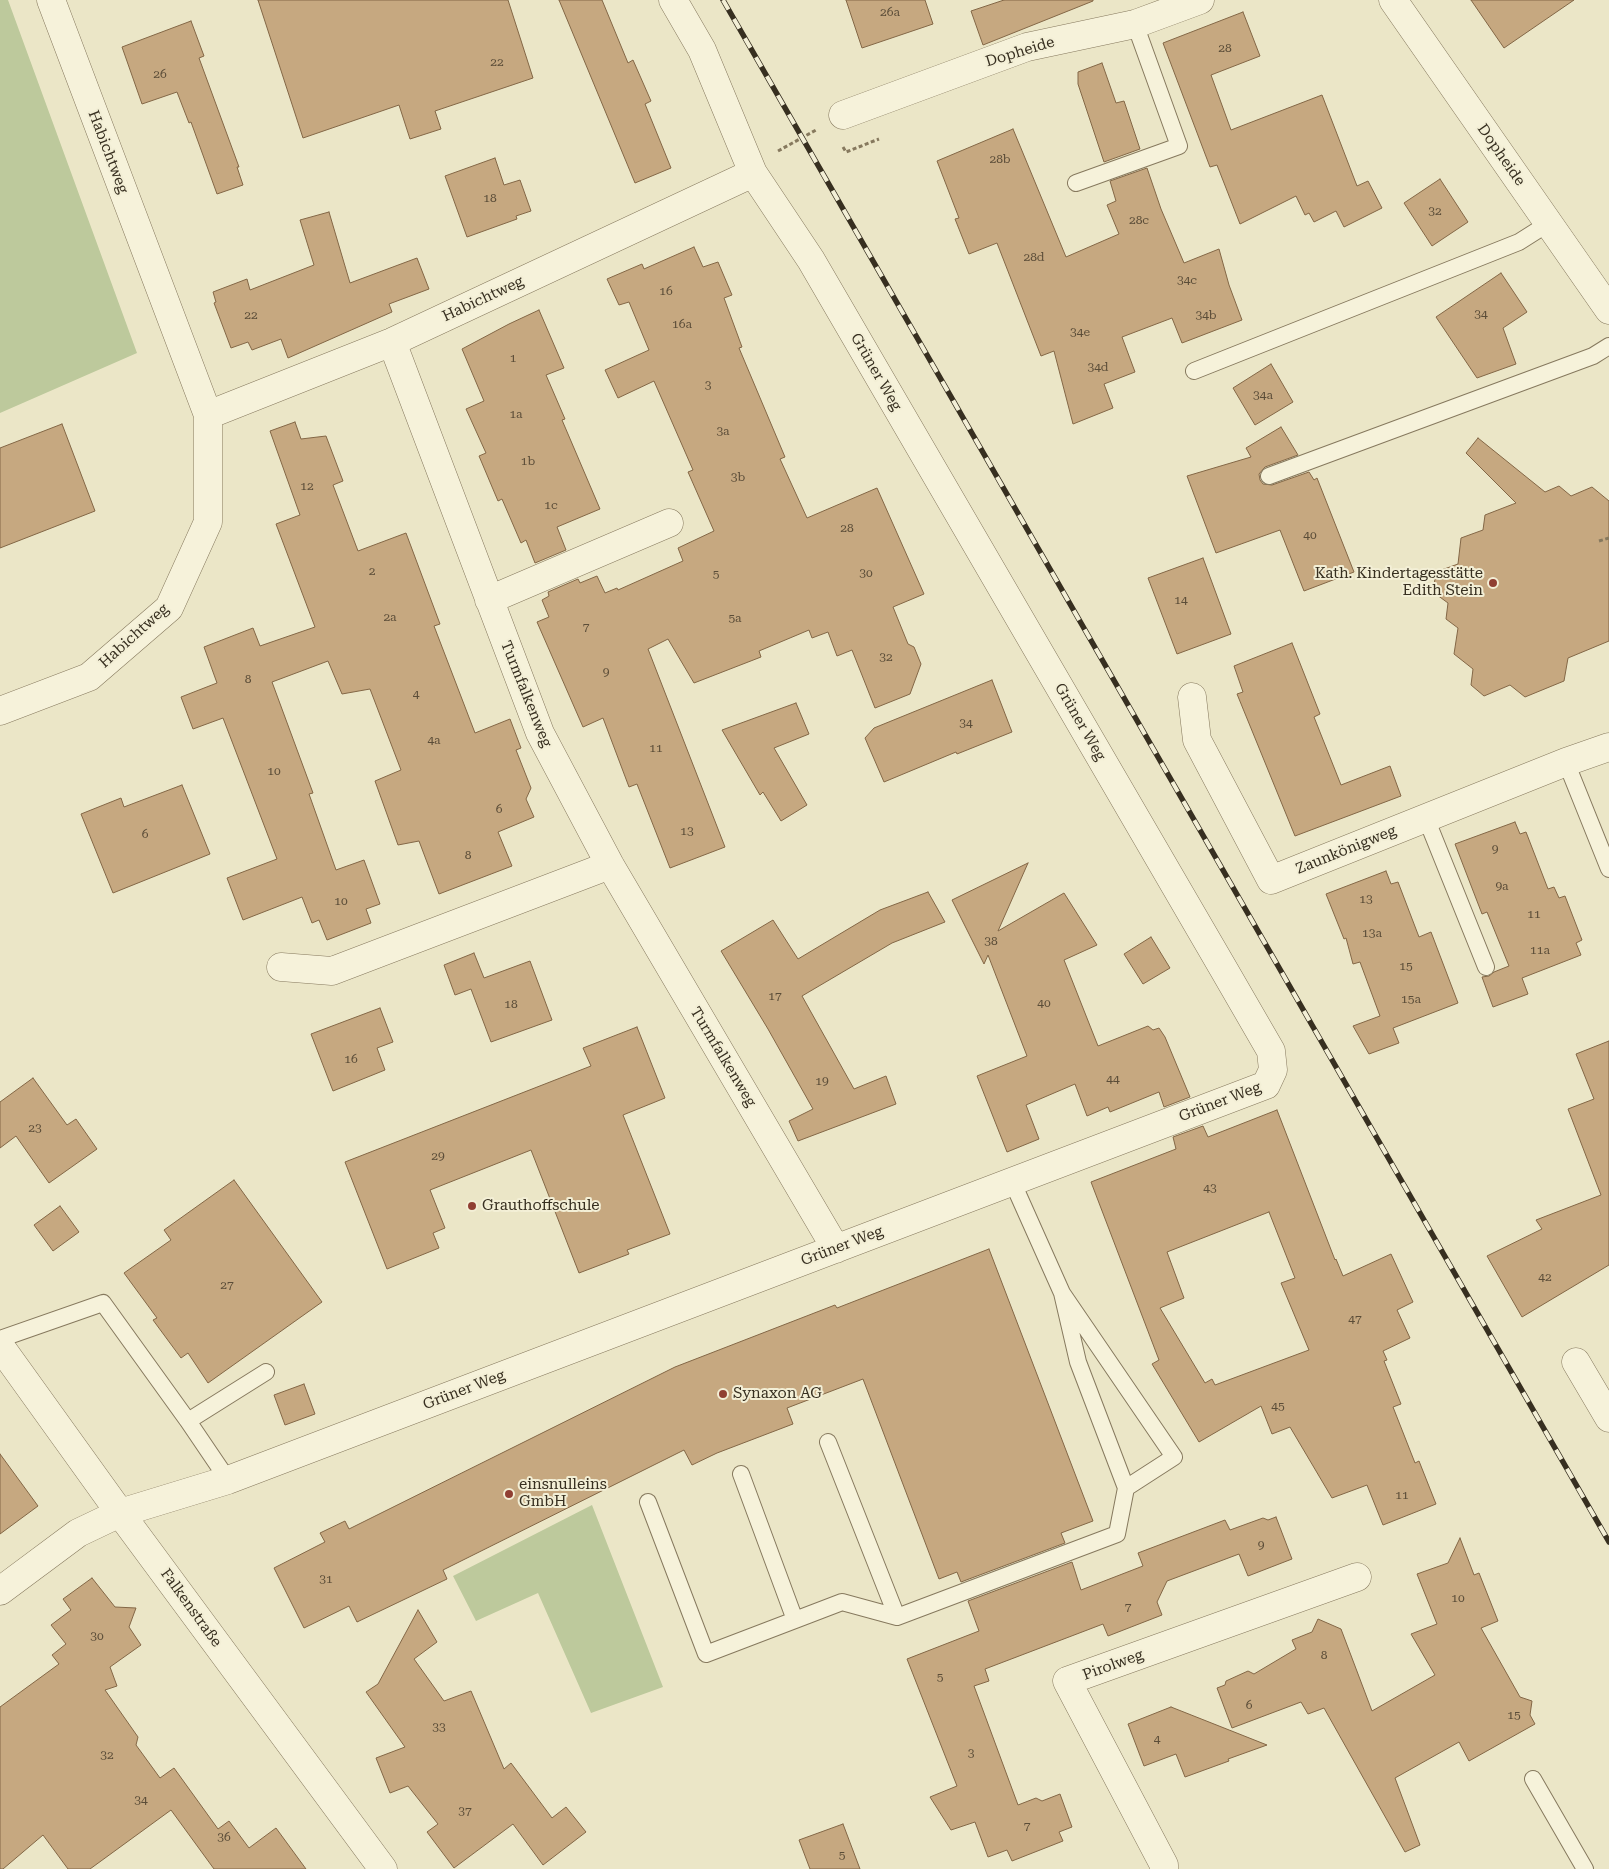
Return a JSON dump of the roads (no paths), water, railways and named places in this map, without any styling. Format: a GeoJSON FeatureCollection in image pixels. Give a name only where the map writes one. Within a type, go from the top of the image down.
{"type":"FeatureCollection","features":[{"type":"Feature","properties":{"kind":"street","name":"Habichtweg"},"geometry":{"type":"LineString","coordinates":[[0,711],[89,677],[169,608],[208,522],[208,415],[51,0]]}},
{"type":"Feature","properties":{"kind":"street","name":"Grüner Weg"},"geometry":{"type":"LineString","coordinates":[[0,1591],[78,1532],[120,1513],[228,1480],[1266,1085],[1273,1070],[1271,1051],[811,260],[752,173],[702,50],[673,0]]}},
{"type":"Feature","properties":{"kind":"street","name":"Dopheide"},"geometry":{"type":"LineString","coordinates":[[831,122],[1027,47],[1135,24],[1200,0]]}},
{"type":"Feature","properties":{"kind":"street","name":"Dopheide"},"geometry":{"type":"LineString","coordinates":[[1393,0],[1609,310]]}},
{"type":"Feature","properties":{"kind":"street","name":"Habichtweg"},"geometry":{"type":"LineString","coordinates":[[208,415],[392,342],[752,173]]}},
{"type":"Feature","properties":{"kind":"street","name":"Turmfalkenweg"},"geometry":{"type":"LineString","coordinates":[[392,342],[540,734],[610,866],[836,1249]]}},
{"type":"Feature","properties":{"kind":"street"},"geometry":{"type":"LineString","coordinates":[[488,600],[669,523]]}},
{"type":"Feature","properties":{"kind":"street","name":"Zaunkönigweg"},"geometry":{"type":"LineString","coordinates":[[1192,697],[1197,740],[1270,880],[1566,762],[1609,747]]}},
{"type":"Feature","properties":{"kind":"street"},"geometry":{"type":"LineString","coordinates":[[281,968],[332,971],[610,866]]}},
{"type":"Feature","properties":{"kind":"street","name":"Falkenstraße"},"geometry":{"type":"LineString","coordinates":[[0,1346],[120,1513],[383,1869]]}},
{"type":"Feature","properties":{"kind":"street"},"geometry":{"type":"LineString","coordinates":[[1576,1362],[1609,1418]]}},
{"type":"Feature","properties":{"kind":"street","name":"Pirolweg"},"geometry":{"type":"LineString","coordinates":[[1164,1869],[1164,1865],[1067,1681],[1358,1577]]}},
{"type":"Feature","properties":{"kind":"lane"},"geometry":{"type":"LineString","coordinates":[[1076,183],[1179,146],[1135,24]]}},
{"type":"Feature","properties":{"kind":"lane"},"geometry":{"type":"LineString","coordinates":[[1194,371],[1519,242],[1549,223]]}},
{"type":"Feature","properties":{"kind":"lane"},"geometry":{"type":"LineString","coordinates":[[1269,476],[1593,356],[1609,346]]}},
{"type":"Feature","properties":{"kind":"lane"},"geometry":{"type":"LineString","coordinates":[[1566,762],[1609,869]]}},
{"type":"Feature","properties":{"kind":"lane"},"geometry":{"type":"LineString","coordinates":[[1426,818],[1486,967]]}},
{"type":"Feature","properties":{"kind":"lane"},"geometry":{"type":"LineString","coordinates":[[1012,1181],[1062,1293],[1174,1457],[1126,1488]]}},
{"type":"Feature","properties":{"kind":"lane"},"geometry":{"type":"LineString","coordinates":[[648,1502],[706,1654],[842,1602],[897,1617],[1117,1534],[1126,1488],[1078,1362],[1062,1293]]}},
{"type":"Feature","properties":{"kind":"lane"},"geometry":{"type":"LineString","coordinates":[[0,1340],[104,1304],[228,1480]]}},
{"type":"Feature","properties":{"kind":"lane"},"geometry":{"type":"LineString","coordinates":[[188,1421],[266,1372]]}},
{"type":"Feature","properties":{"kind":"lane"},"geometry":{"type":"LineString","coordinates":[[828,1442],[897,1617]]}},
{"type":"Feature","properties":{"kind":"lane"},"geometry":{"type":"LineString","coordinates":[[740,1474],[795,1620]]}},
{"type":"Feature","properties":{"kind":"lane"},"geometry":{"type":"LineString","coordinates":[[1533,1779],[1585,1869]]}},
{"type":"Feature","properties":{"kind":"railway"},"geometry":{"type":"LineString","coordinates":[[723,0],[1609,1542]]}},
{"type":"Feature","properties":{"kind":"place","name":"Kath. Kindertagesstätte Edith Stein"},"geometry":{"type":"Point","coordinates":[1493,583]}},
{"type":"Feature","properties":{"kind":"place","name":"Grauthoffschule"},"geometry":{"type":"Point","coordinates":[472,1206]}},
{"type":"Feature","properties":{"kind":"place","name":"Synaxon AG"},"geometry":{"type":"Point","coordinates":[723,1394]}},
{"type":"Feature","properties":{"kind":"place","name":"einsnulleins GmbH"},"geometry":{"type":"Point","coordinates":[509,1494]}}]}
